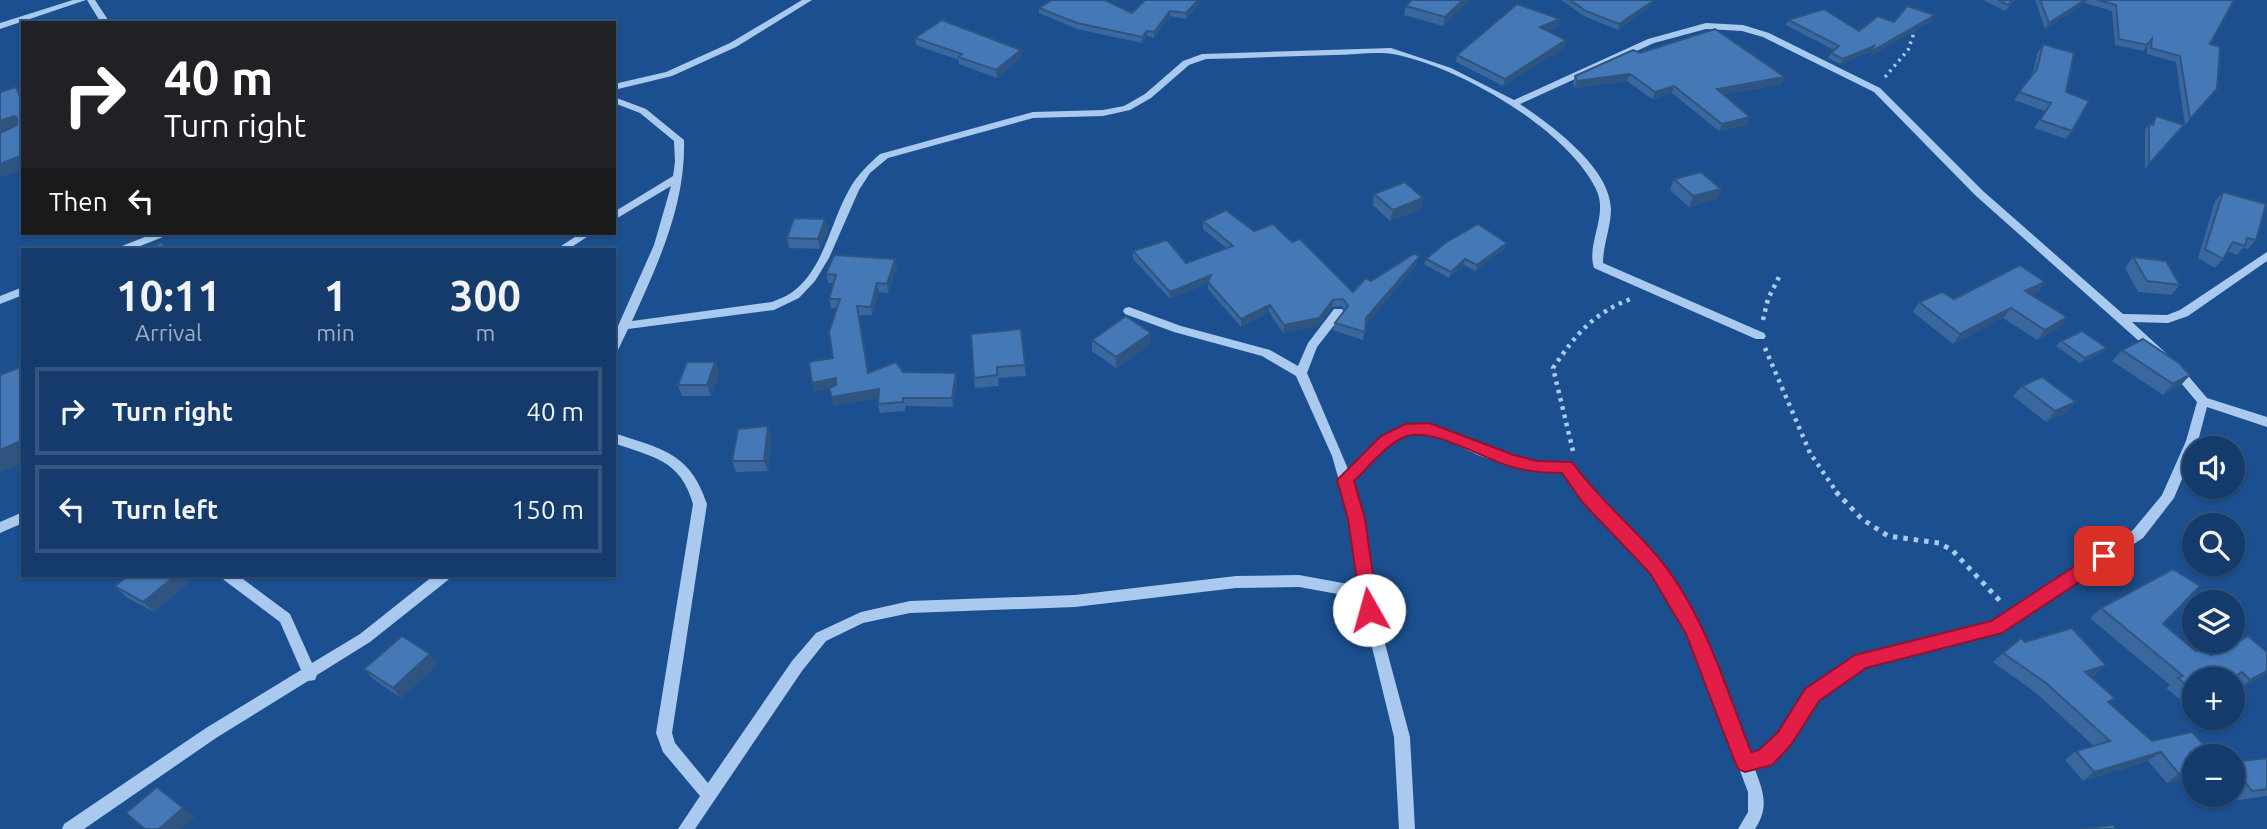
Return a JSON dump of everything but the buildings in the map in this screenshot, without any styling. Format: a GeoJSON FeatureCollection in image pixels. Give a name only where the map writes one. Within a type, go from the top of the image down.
{"type":"FeatureCollection","features":[{"type":"Feature","properties":{"kind":"street"},"geometry":{"type":"LineString","coordinates":[[0,26],[82,0]]}},
{"type":"Feature","properties":{"kind":"street"},"geometry":{"type":"LineString","coordinates":[[91,0],[105,21]]}},
{"type":"Feature","properties":{"kind":"street"},"geometry":{"type":"LineString","coordinates":[[616,87],[669,74],[733,45],[808,0]]}},
{"type":"Feature","properties":{"kind":"street"},"geometry":{"type":"LineString","coordinates":[[1512,103],[1651,41],[1706,26],[1742,28],[1766,35],[1877,90],[1969,184],[2168,360],[2203,401],[2267,422]]}},
{"type":"Feature","properties":{"kind":"street"},"geometry":{"type":"LineString","coordinates":[[624,326],[774,306],[792,300],[810,283],[865,173],[884,156],[1033,115],[1103,113],[1126,108],[1148,96],[1185,63],[1205,56],[1391,51],[1437,65],[1512,103],[1564,139],[1602,191],[1606,213],[1598,265],[1760,336]]}},
{"type":"Feature","properties":{"kind":"street"},"geometry":{"type":"LineString","coordinates":[[616,101],[643,111],[679,140],[682,156],[662,236],[616,343]]}},
{"type":"Feature","properties":{"kind":"street"},"geometry":{"type":"LineString","coordinates":[[616,216],[677,178]]}},
{"type":"Feature","properties":{"kind":"street"},"geometry":{"type":"LineString","coordinates":[[126,248],[159,235]]}},
{"type":"Feature","properties":{"kind":"street"},"geometry":{"type":"LineString","coordinates":[[563,248],[586,235]]}},
{"type":"Feature","properties":{"kind":"street"},"geometry":{"type":"LineString","coordinates":[[2122,318],[2168,319],[2184,313],[2267,256]]}},
{"type":"Feature","properties":{"kind":"street"},"geometry":{"type":"LineString","coordinates":[[0,300],[21,292]]}},
{"type":"Feature","properties":{"kind":"street"},"geometry":{"type":"LineString","coordinates":[[1129,311],[1178,329],[1266,353],[1301,373],[1338,456],[1357,519],[1367,593],[1402,737],[1407,829]]}},
{"type":"Feature","properties":{"kind":"street"},"geometry":{"type":"LineString","coordinates":[[1301,373],[1312,346],[1338,312]]}},
{"type":"Feature","properties":{"kind":"street"},"geometry":{"type":"LineString","coordinates":[[1745,762],[1765,758],[1784,739],[1812,695],[1861,661],[1995,628],[2138,534],[2151,522],[2167,498],[2192,441],[2203,401]]}},
{"type":"Feature","properties":{"kind":"street"},"geometry":{"type":"LineString","coordinates":[[1345,480],[1387,440],[1405,430],[1429,429],[1477,450],[1537,467],[1566,466],[1589,499],[1656,568],[1694,631],[1756,792],[1756,814],[1746,829]]}},
{"type":"Feature","properties":{"kind":"street"},"geometry":{"type":"LineString","coordinates":[[616,439],[682,464],[696,483],[701,504],[664,733],[668,747],[709,795]]}},
{"type":"Feature","properties":{"kind":"street"},"geometry":{"type":"LineString","coordinates":[[0,528],[21,518]]}},
{"type":"Feature","properties":{"kind":"street"},"geometry":{"type":"LineString","coordinates":[[230,577],[285,618],[310,675]]}},
{"type":"Feature","properties":{"kind":"street"},"geometry":{"type":"LineString","coordinates":[[71,829],[211,733],[310,675],[365,638],[442,577]]}},
{"type":"Feature","properties":{"kind":"street"},"geometry":{"type":"LineString","coordinates":[[686,829],[797,666],[821,637],[861,618],[909,607],[1075,601],[1236,582],[1299,581],[1367,593]]}},
{"type":"Feature","properties":{"kind":"path"},"geometry":{"type":"LineString","coordinates":[[1877,90],[1889,70],[1905,59],[1914,33]]}},
{"type":"Feature","properties":{"kind":"path"},"geometry":{"type":"LineString","coordinates":[[1780,275],[1768,299],[1760,336],[1819,474],[1858,515],[1890,537],[1945,546],[2013,614]]}},
{"type":"Feature","properties":{"kind":"path"},"geometry":{"type":"LineString","coordinates":[[1574,455],[1553,368],[1569,345],[1604,309],[1648,288]]}},
{"type":"Feature","properties":{"kind":"route"},"geometry":{"type":"LineString","coordinates":[[1369,610],[1357,519],[1345,480],[1387,440],[1405,430],[1429,429],[1477,450],[1511,460],[1537,467],[1566,466],[1589,499],[1656,568],[1669,589],[1694,631],[1745,762],[1765,758],[1784,739],[1812,695],[1861,661],[1961,634],[1995,628],[2038,597],[2104,556]]}}]}
